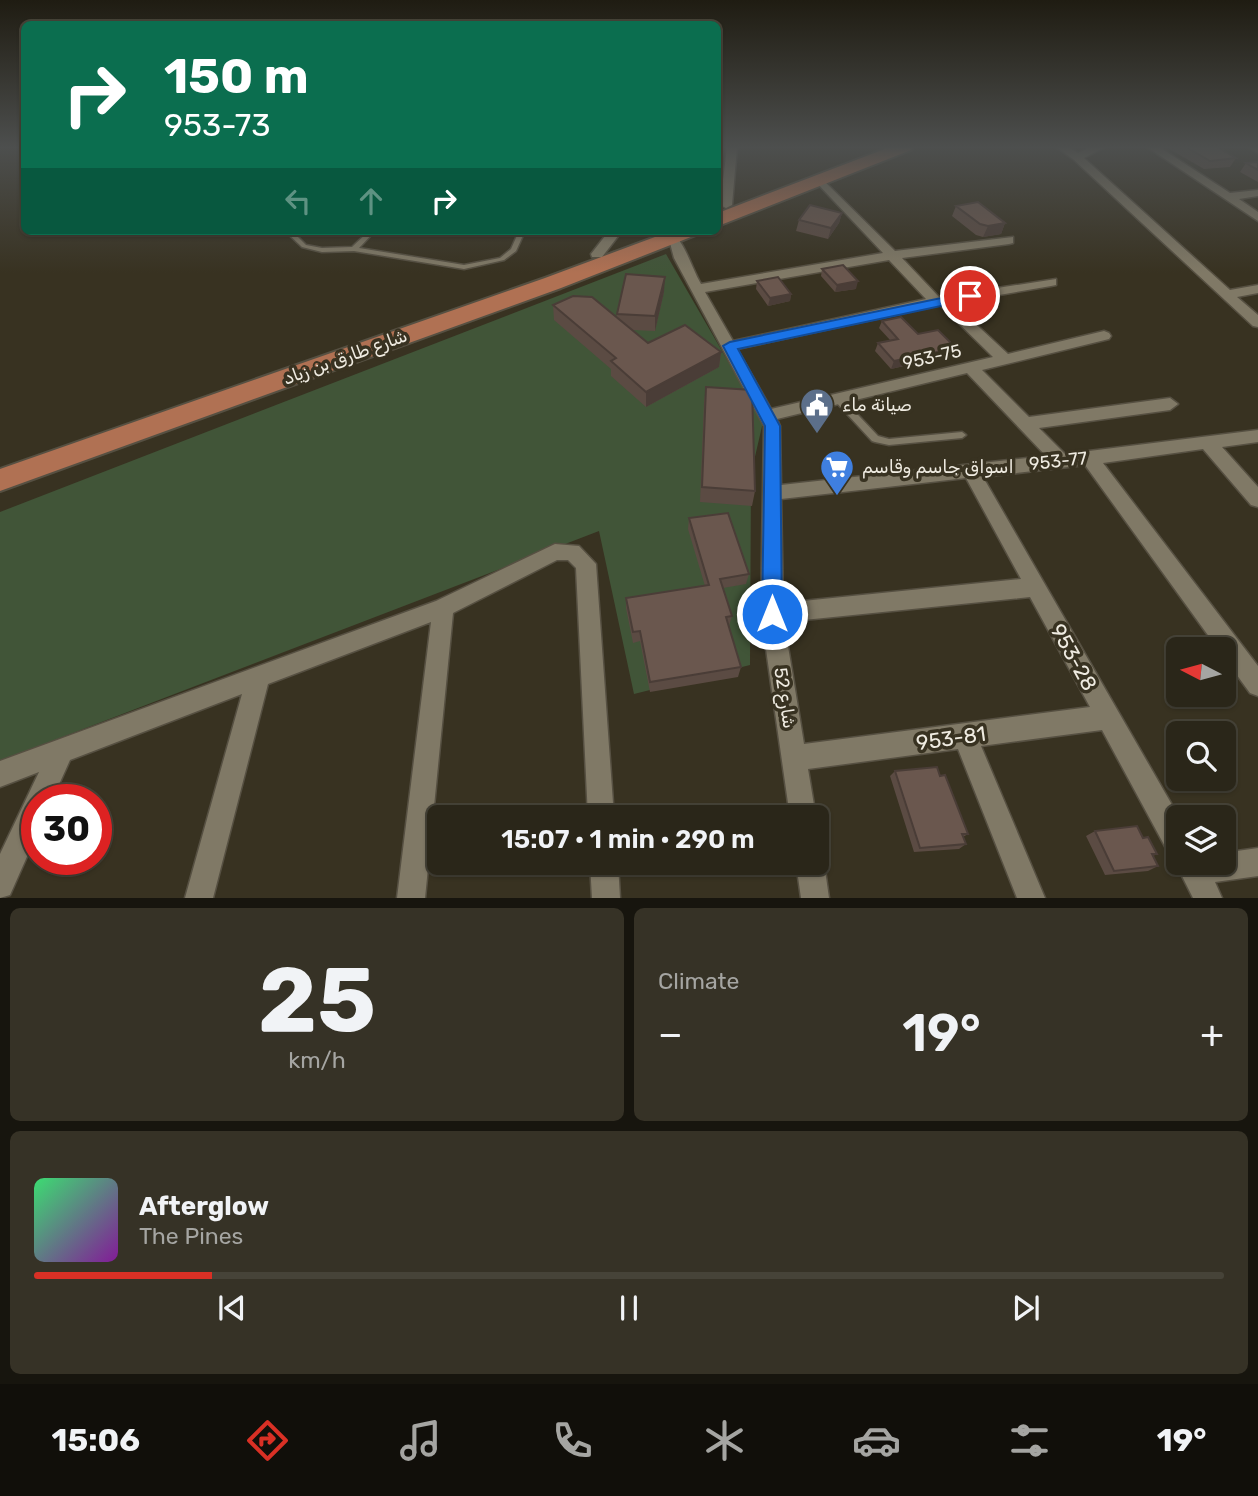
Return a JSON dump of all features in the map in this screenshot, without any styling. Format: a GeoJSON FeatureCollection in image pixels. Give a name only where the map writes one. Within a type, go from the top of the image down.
{"type":"FeatureCollection","features":[{"type":"Feature","properties":{"kind":"main road"},"geometry":{"type":"LineString","coordinates":[[721,203],[763,189]]}},
{"type":"Feature","properties":{"kind":"main road"},"geometry":{"type":"LineString","coordinates":[[721,203],[782,189]]}},
{"type":"Feature","properties":{"kind":"main road","name":"شارع طارق بن زياد"},"geometry":{"type":"LineString","coordinates":[[0,463],[432,314],[597,254],[664,235]]}},
{"type":"Feature","properties":{"kind":"main road","name":"شارع طارق بن زياد"},"geometry":{"type":"LineString","coordinates":[[0,480],[666,235]]}},
{"type":"Feature","properties":{"kind":"street"},"geometry":{"type":"LineString","coordinates":[[828,189],[890,256],[1005,360]]}},
{"type":"Feature","properties":{"kind":"street"},"geometry":{"type":"LineString","coordinates":[[1112,189],[1258,323]]}},
{"type":"Feature","properties":{"kind":"street"},"geometry":{"type":"LineString","coordinates":[[1216,189],[1258,217]]}},
{"type":"Feature","properties":{"kind":"street"},"geometry":{"type":"LineString","coordinates":[[1228,197],[1258,193]]}},
{"type":"Feature","properties":{"kind":"street"},"geometry":{"type":"LineString","coordinates":[[597,254],[613,235]]}},
{"type":"Feature","properties":{"kind":"street","name":"شارع 52"},"geometry":{"type":"LineString","coordinates":[[672,235],[698,289],[769,415],[774,436],[772,614],[801,805]]}},
{"type":"Feature","properties":{"kind":"street"},"geometry":{"type":"LineString","coordinates":[[698,289],[890,256],[1009,240]]}},
{"type":"Feature","properties":{"kind":"street"},"geometry":{"type":"LineString","coordinates":[[730,346],[940,301],[1051,282]]}},
{"type":"Feature","properties":{"kind":"street"},"geometry":{"type":"LineString","coordinates":[[1229,294],[1258,289]]}},
{"type":"Feature","properties":{"kind":"street","name":"953-75"},"geometry":{"type":"LineString","coordinates":[[769,415],[1104,336]]}},
{"type":"Feature","properties":{"kind":"street"},"geometry":{"type":"LineString","coordinates":[[971,368],[1061,461]]}},
{"type":"Feature","properties":{"kind":"street"},"geometry":{"type":"LineString","coordinates":[[1025,424],[1170,404]]}},
{"type":"Feature","properties":{"kind":"street","name":"953-77"},"geometry":{"type":"LineString","coordinates":[[773,493],[1090,458],[1258,436]]}},
{"type":"Feature","properties":{"kind":"street"},"geometry":{"type":"LineString","coordinates":[[1207,442],[1258,500]]}},
{"type":"Feature","properties":{"kind":"street"},"geometry":{"type":"LineString","coordinates":[[1090,458],[1258,685]]}},
{"type":"Feature","properties":{"kind":"street","name":"953-28"},"geometry":{"type":"LineString","coordinates":[[971,471],[1166,821]]}},
{"type":"Feature","properties":{"kind":"street"},"geometry":{"type":"LineString","coordinates":[[0,774],[443,607],[555,552],[572,552],[586,564],[600,805]]}},
{"type":"Feature","properties":{"kind":"street"},"geometry":{"type":"LineString","coordinates":[[772,614],[1035,587]]}},
{"type":"Feature","properties":{"kind":"street"},"geometry":{"type":"LineString","coordinates":[[411,898],[443,607]]}},
{"type":"Feature","properties":{"kind":"street"},"geometry":{"type":"LineString","coordinates":[[199,898],[259,677]]}},
{"type":"Feature","properties":{"kind":"street","name":"953-81"},"geometry":{"type":"LineString","coordinates":[[794,758],[1108,717]]}},
{"type":"Feature","properties":{"kind":"street"},"geometry":{"type":"LineString","coordinates":[[965,736],[1031,898]]}},
{"type":"Feature","properties":{"kind":"street"},"geometry":{"type":"LineString","coordinates":[[46,784],[61,751]]}},
{"type":"Feature","properties":{"kind":"street"},"geometry":{"type":"LineString","coordinates":[[0,885],[21,839]]}},
{"type":"Feature","properties":{"kind":"street"},"geometry":{"type":"LineString","coordinates":[[1236,864],[1258,862]]}},
{"type":"Feature","properties":{"kind":"street"},"geometry":{"type":"LineString","coordinates":[[605,875],[606,898]]}},
{"type":"Feature","properties":{"kind":"street"},"geometry":{"type":"LineString","coordinates":[[812,875],[815,898]]}},
{"type":"Feature","properties":{"kind":"street"},"geometry":{"type":"LineString","coordinates":[[1195,875],[1208,898]]}},
{"type":"Feature","properties":{"kind":"lane"},"geometry":{"type":"LineString","coordinates":[[292,235],[304,246],[322,250],[354,249],[464,267],[502,260],[514,250],[521,235]]}},
{"type":"Feature","properties":{"kind":"lane"},"geometry":{"type":"LineString","coordinates":[[354,249],[368,235]]}},
{"type":"Feature","properties":{"kind":"lane"},"geometry":{"type":"LineString","coordinates":[[838,399],[876,439],[890,442],[962,435]]}},
{"type":"Feature","properties":{"kind":"green space"},"geometry":{"type":"Polygon","coordinates":[[[666,254],[763,422],[751,474],[750,665],[634,694],[599,531],[0,761],[0,512],[666,254]]]}},
{"type":"Feature","properties":{"kind":"building"},"geometry":{"type":"Polygon","coordinates":[[[978,202],[1005,223],[988,226],[980,224],[956,206],[978,202]]]}},
{"type":"Feature","properties":{"kind":"building"},"geometry":{"type":"Polygon","coordinates":[[[810,205],[842,213],[831,228],[799,220],[810,205]]]}},
{"type":"Feature","properties":{"kind":"building"},"geometry":{"type":"Polygon","coordinates":[[[843,265],[858,281],[837,285],[822,269],[843,265]]]}},
{"type":"Feature","properties":{"kind":"building"},"geometry":{"type":"Polygon","coordinates":[[[626,274],[665,277],[655,316],[617,314],[626,274]]]}},
{"type":"Feature","properties":{"kind":"building"},"geometry":{"type":"Polygon","coordinates":[[[778,277],[791,294],[770,298],[757,281],[778,277]]]}},
{"type":"Feature","properties":{"kind":"building"},"geometry":{"type":"Polygon","coordinates":[[[573,296],[592,297],[648,343],[685,325],[721,352],[646,392],[611,361],[616,358],[553,305],[573,296]]]}},
{"type":"Feature","properties":{"kind":"building"},"geometry":{"type":"Polygon","coordinates":[[[901,317],[918,334],[938,330],[956,348],[894,361],[878,343],[898,339],[882,321],[901,317]]]}},
{"type":"Feature","properties":{"kind":"building"},"geometry":{"type":"Polygon","coordinates":[[[706,387],[752,390],[755,491],[702,487],[706,387]]]}},
{"type":"Feature","properties":{"kind":"building"},"geometry":{"type":"Polygon","coordinates":[[[728,513],[749,574],[720,579],[732,616],[726,617],[741,667],[650,682],[640,631],[633,632],[626,598],[709,585],[689,518],[728,513]]]}},
{"type":"Feature","properties":{"kind":"building"},"geometry":{"type":"Polygon","coordinates":[[[937,767],[940,776],[945,775],[968,834],[962,834],[966,844],[920,848],[895,771],[937,767]]]}},
{"type":"Feature","properties":{"kind":"building"},"geometry":{"type":"Polygon","coordinates":[[[1137,826],[1143,838],[1148,837],[1157,854],[1152,854],[1158,866],[1114,871],[1095,831],[1137,826]]]}},
{"type":"Feature","properties":{"kind":"place","name":"صيانة ماء"},"geometry":{"type":"Point","coordinates":[817,435]}},
{"type":"Feature","properties":{"kind":"place","name":"اسواق جاسم وقاسم"},"geometry":{"type":"Point","coordinates":[837,497]}},
{"type":"Feature","properties":{"kind":"route"},"geometry":{"type":"LineString","coordinates":[[772,614],[774,436],[769,415],[730,346],[970,296]]}}]}
